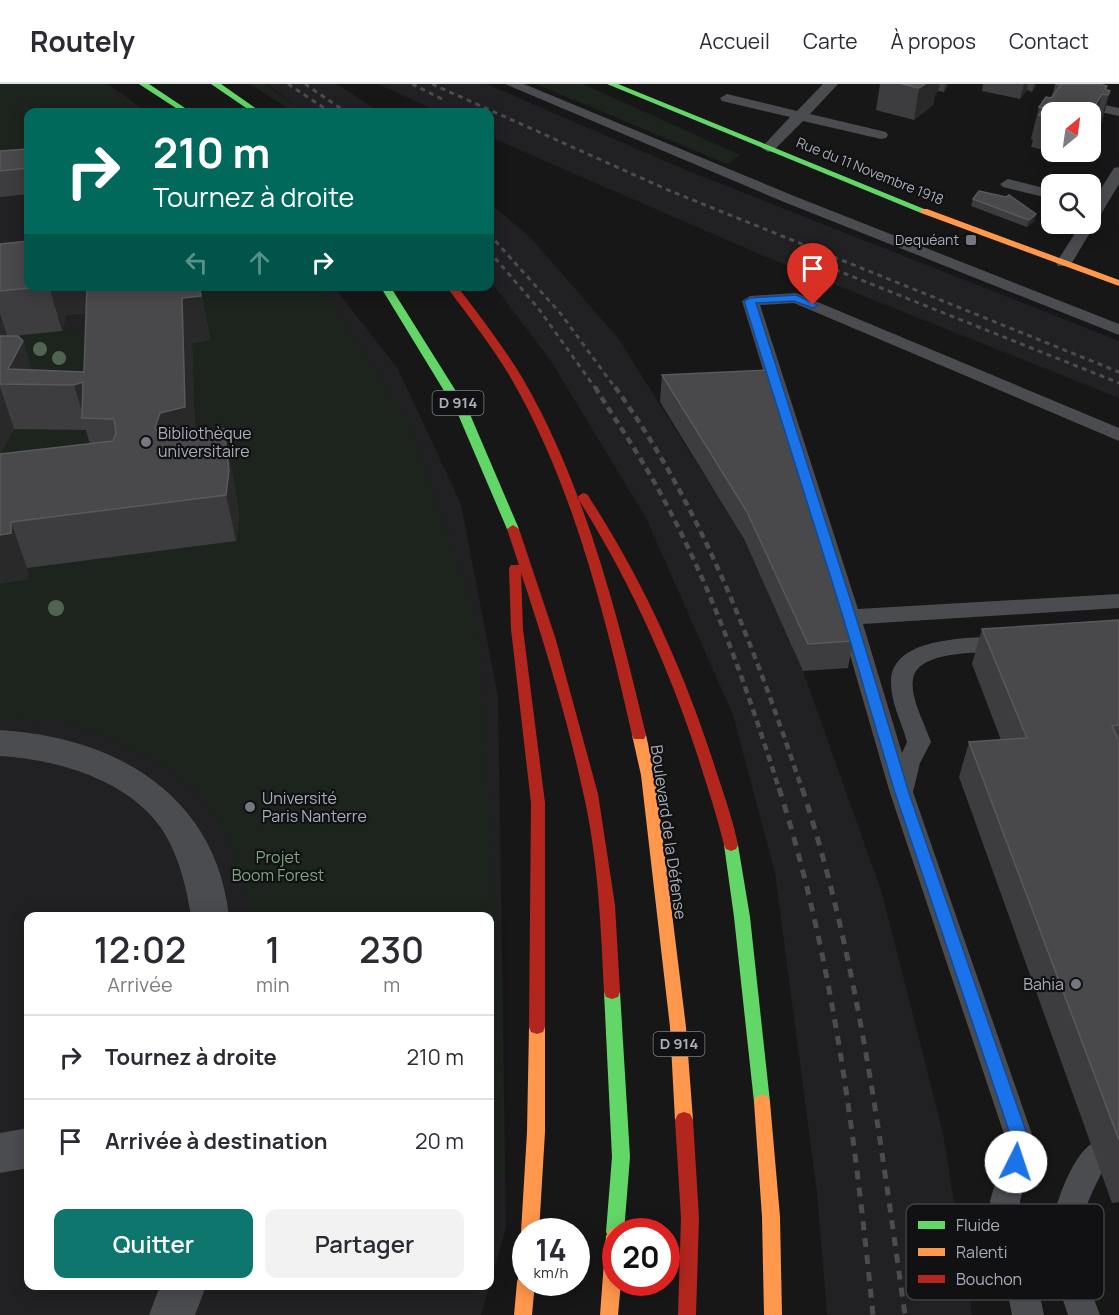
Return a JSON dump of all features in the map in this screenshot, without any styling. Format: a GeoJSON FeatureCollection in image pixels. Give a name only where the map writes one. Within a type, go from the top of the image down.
{"type":"FeatureCollection","features":[{"type":"Feature","properties":{"kind":"main road"},"geometry":{"type":"LineString","coordinates":[[143,84],[182,108]]}},
{"type":"Feature","properties":{"kind":"main road"},"geometry":{"type":"LineString","coordinates":[[166,84],[199,108]]}},
{"type":"Feature","properties":{"kind":"main road"},"geometry":{"type":"LineString","coordinates":[[215,84],[259,108]]}},
{"type":"Feature","properties":{"kind":"main road"},"geometry":{"type":"LineString","coordinates":[[234,84],[261,108]]}},
{"type":"Feature","properties":{"kind":"main road","name":"Rue du 11 Novembre 1918"},"geometry":{"type":"LineString","coordinates":[[611,84],[768,148],[1119,283]]}},
{"type":"Feature","properties":{"kind":"main road","name":"D 914"},"geometry":{"type":"LineString","coordinates":[[389,291],[463,412],[513,530],[550,640],[591,795],[607,905],[621,1157],[616,1218]]}},
{"type":"Feature","properties":{"kind":"main road","name":"Boulevard de la Défense"},"geometry":{"type":"LineString","coordinates":[[455,291],[481,323],[525,393],[555,459],[596,569],[648,775],[678,1027],[690,1218],[687,1315]]}},
{"type":"Feature","properties":{"kind":"main road"},"geometry":{"type":"LineString","coordinates":[[555,459],[604,526],[653,618],[698,733],[729,836],[745,943],[763,1106],[774,1282],[773,1315]]}},
{"type":"Feature","properties":{"kind":"main road"},"geometry":{"type":"LineString","coordinates":[[513,530],[517,629],[538,803],[536,1132],[531,1218]]}},
{"type":"Feature","properties":{"kind":"main road"},"geometry":{"type":"LineString","coordinates":[[523,1315],[525,1296]]}},
{"type":"Feature","properties":{"kind":"main road"},"geometry":{"type":"LineString","coordinates":[[609,1315],[610,1296]]}},
{"type":"Feature","properties":{"kind":"street"},"geometry":{"type":"LineString","coordinates":[[0,742],[64,750],[108,768],[134,784],[174,819],[205,885],[209,912]]}},
{"type":"Feature","properties":{"kind":"street"},"geometry":{"type":"LineString","coordinates":[[0,1153],[24,1149]]}},
{"type":"Feature","properties":{"kind":"street"},"geometry":{"type":"LineString","coordinates":[[172,1315],[181,1290]]}},
{"type":"Feature","properties":{"kind":"lane"},"geometry":{"type":"LineString","coordinates":[[512,84],[789,199],[1119,330]]}},
{"type":"Feature","properties":{"kind":"lane"},"geometry":{"type":"LineString","coordinates":[[768,148],[831,84]]}},
{"type":"Feature","properties":{"kind":"lane"},"geometry":{"type":"LineString","coordinates":[[1085,84],[1073,102],[1119,112]]}},
{"type":"Feature","properties":{"kind":"lane"},"geometry":{"type":"LineString","coordinates":[[727,98],[881,135]]}},
{"type":"Feature","properties":{"kind":"lane"},"geometry":{"type":"LineString","coordinates":[[1101,196],[1119,171]]}},
{"type":"Feature","properties":{"kind":"lane"},"geometry":{"type":"LineString","coordinates":[[1008,184],[1041,192]]}},
{"type":"Feature","properties":{"kind":"lane"},"geometry":{"type":"LineString","coordinates":[[1101,206],[1119,211]]}},
{"type":"Feature","properties":{"kind":"lane"},"geometry":{"type":"LineString","coordinates":[[1064,263],[1082,234]]}},
{"type":"Feature","properties":{"kind":"lane"},"geometry":{"type":"LineString","coordinates":[[1006,1204],[1021,1143],[902,793],[850,617],[750,301],[796,298],[1119,435]]}},
{"type":"Feature","properties":{"kind":"lane"},"geometry":{"type":"LineString","coordinates":[[850,617],[1119,601]]}},
{"type":"Feature","properties":{"kind":"lane"},"geometry":{"type":"LineString","coordinates":[[902,793],[908,763],[919,742],[902,679],[909,663],[929,650],[980,646],[1023,652]]}},
{"type":"Feature","properties":{"kind":"lane"},"geometry":{"type":"LineString","coordinates":[[1073,1204],[1081,1179],[1095,1155]]}},
{"type":"Feature","properties":{"kind":"lane"},"geometry":{"type":"LineString","coordinates":[[1025,1300],[1028,1315]]}},
{"type":"Feature","properties":{"kind":"lane"},"geometry":{"type":"LineString","coordinates":[[1080,1300],[1084,1315]]}},
{"type":"Feature","properties":{"kind":"shaded area","name":"Université Paris Nanterre"},"geometry":{"type":"Polygon","coordinates":[[[0,84],[108,84],[141,108],[24,108],[24,291],[337,291],[398,369],[461,504],[498,697],[506,1228],[494,1270],[494,912],[24,912],[24,1290],[488,1290],[481,1315],[0,1315],[0,84]]]}},
{"type":"Feature","properties":{"kind":"shaded area"},"geometry":{"type":"Polygon","coordinates":[[[267,84],[337,84],[374,108],[299,108],[267,84]]]}},
{"type":"Feature","properties":{"kind":"shaded area"},"geometry":{"type":"Polygon","coordinates":[[[378,84],[486,84],[686,170],[1119,341],[1119,398],[766,257],[494,138],[494,108],[430,108],[378,84]]]}},
{"type":"Feature","properties":{"kind":"shaded area"},"geometry":{"type":"Polygon","coordinates":[[[494,207],[530,237],[618,338],[740,532],[782,621],[803,671],[882,893],[943,1133],[954,1204],[906,1204],[906,1300],[970,1300],[972,1315],[827,1315],[817,1193],[775,873],[733,715],[646,518],[551,361],[494,286],[494,207]]]}},
{"type":"Feature","properties":{"kind":"green space"},"geometry":{"type":"Polygon","coordinates":[[[0,84],[102,84],[136,108],[24,108],[24,152],[0,150],[0,84]]]}},
{"type":"Feature","properties":{"kind":"green space"},"geometry":{"type":"Polygon","coordinates":[[[250,84],[265,84],[299,108],[287,108],[250,84]]]}},
{"type":"Feature","properties":{"kind":"green space"},"geometry":{"type":"Polygon","coordinates":[[[536,84],[583,84],[740,155],[727,164],[536,84]]]}},
{"type":"Feature","properties":{"kind":"green space","name":"Projet Boom Forest"},"geometry":{"type":"Polygon","coordinates":[[[190,291],[325,291],[408,420],[478,617],[498,961],[505,1177],[494,1176],[494,912],[251,912],[250,900],[226,832],[201,798],[170,769],[99,734],[54,721],[0,719],[0,572],[236,541],[239,516],[233,475],[196,453],[190,291]]]}},
{"type":"Feature","properties":{"kind":"green space"},"geometry":{"type":"Polygon","coordinates":[[[99,327],[95,464],[0,502],[0,337],[99,327]]]}},
{"type":"Feature","properties":{"kind":"building"},"geometry":{"type":"Polygon","coordinates":[[[902,84],[925,84],[919,88],[902,84]]]}},
{"type":"Feature","properties":{"kind":"building"},"geometry":{"type":"Polygon","coordinates":[[[1056,84],[1099,84],[1107,86],[1105,89],[1110,91],[1108,95],[1102,94],[1097,102],[1042,102],[1046,97],[1051,98],[1061,85],[1056,84]]]}},
{"type":"Feature","properties":{"kind":"building"},"geometry":{"type":"Polygon","coordinates":[[[24,149],[24,168],[0,171],[0,151],[24,149]]]}},
{"type":"Feature","properties":{"kind":"building"},"geometry":{"type":"Polygon","coordinates":[[[979,191],[1006,197],[1009,195],[1036,214],[1029,220],[973,199],[979,191]]]}},
{"type":"Feature","properties":{"kind":"building"},"geometry":{"type":"Polygon","coordinates":[[[24,241],[24,289],[0,291],[0,244],[24,241]]]}},
{"type":"Feature","properties":{"kind":"building"},"geometry":{"type":"Polygon","coordinates":[[[87,291],[200,291],[201,296],[182,298],[185,407],[160,413],[155,428],[160,436],[224,429],[229,470],[226,495],[11,522],[11,533],[0,535],[0,454],[113,441],[116,433],[114,419],[82,418],[83,382],[74,385],[0,384],[0,336],[18,336],[23,341],[8,369],[84,372],[87,291]]]}},
{"type":"Feature","properties":{"kind":"building"},"geometry":{"type":"Polygon","coordinates":[[[767,370],[853,641],[808,644],[747,512],[662,375],[767,370]]]}},
{"type":"Feature","properties":{"kind":"building","name":"Bahia"},"geometry":{"type":"Polygon","coordinates":[[[1119,620],[1119,725],[1112,726],[1119,741],[1119,1140],[969,742],[1027,738],[982,629],[1119,620]]]}},
{"type":"Feature","properties":{"kind":"railway"},"geometry":{"type":"LineString","coordinates":[[288,84],[324,108]]}},
{"type":"Feature","properties":{"kind":"railway"},"geometry":{"type":"LineString","coordinates":[[305,84],[340,108]]}},
{"type":"Feature","properties":{"kind":"railway"},"geometry":{"type":"LineString","coordinates":[[412,84],[442,99]]}},
{"type":"Feature","properties":{"kind":"railway"},"geometry":{"type":"LineString","coordinates":[[432,84],[485,108]]}},
{"type":"Feature","properties":{"kind":"railway"},"geometry":{"type":"LineString","coordinates":[[494,112],[668,190],[1119,372]]}},
{"type":"Feature","properties":{"kind":"railway"},"geometry":{"type":"LineString","coordinates":[[494,240],[561,314],[616,389]]}},
{"type":"Feature","properties":{"kind":"railway"},"geometry":{"type":"LineString","coordinates":[[494,257],[538,308],[596,389]]}},
{"type":"Feature","properties":{"kind":"railway"},"geometry":{"type":"LineString","coordinates":[[826,266],[1119,383]]}},
{"type":"Feature","properties":{"kind":"railway"},"geometry":{"type":"LineString","coordinates":[[595,387],[649,473],[689,549],[723,627],[779,789]]}},
{"type":"Feature","properties":{"kind":"railway"},"geometry":{"type":"LineString","coordinates":[[615,387],[646,433],[674,481],[724,581],[765,684],[802,789]]}},
{"type":"Feature","properties":{"kind":"railway"},"geometry":{"type":"LineString","coordinates":[[779,788],[814,917],[840,1049],[873,1315]]}},
{"type":"Feature","properties":{"kind":"railway"},"geometry":{"type":"LineString","coordinates":[[802,788],[821,852],[853,983],[876,1115],[905,1315]]}},
{"type":"Feature","properties":{"kind":"traffic: fast"},"geometry":{"type":"LineString","coordinates":[[143,84],[181,108]]}},
{"type":"Feature","properties":{"kind":"traffic: fast"},"geometry":{"type":"LineString","coordinates":[[215,84],[251,108]]}},
{"type":"Feature","properties":{"kind":"traffic: fast"},"geometry":{"type":"LineString","coordinates":[[611,84],[924,211]]}},
{"type":"Feature","properties":{"kind":"traffic: fast"},"geometry":{"type":"LineString","coordinates":[[388,291],[463,412],[513,529]]}},
{"type":"Feature","properties":{"kind":"traffic: fast"},"geometry":{"type":"LineString","coordinates":[[731,845],[742,917],[762,1102]]}},
{"type":"Feature","properties":{"kind":"traffic: fast"},"geometry":{"type":"LineString","coordinates":[[612,992],[621,1157],[616,1218]]}},
{"type":"Feature","properties":{"kind":"traffic: slow"},"geometry":{"type":"LineString","coordinates":[[924,211],[1119,283]]}},
{"type":"Feature","properties":{"kind":"traffic: slow"},"geometry":{"type":"LineString","coordinates":[[639,735],[648,775],[678,1027],[684,1120]]}},
{"type":"Feature","properties":{"kind":"traffic: slow"},"geometry":{"type":"LineString","coordinates":[[531,1218],[536,1132],[537,1027]]}},
{"type":"Feature","properties":{"kind":"traffic: slow"},"geometry":{"type":"LineString","coordinates":[[762,1102],[771,1217],[773,1315]]}},
{"type":"Feature","properties":{"kind":"traffic: slow"},"geometry":{"type":"LineString","coordinates":[[523,1315],[525,1296]]}},
{"type":"Feature","properties":{"kind":"traffic: slow"},"geometry":{"type":"LineString","coordinates":[[609,1315],[610,1296]]}},
{"type":"Feature","properties":{"kind":"traffic: jam"},"geometry":{"type":"LineString","coordinates":[[455,291],[510,366],[526,395],[563,477],[606,605],[639,735]]}},
{"type":"Feature","properties":{"kind":"traffic: jam"},"geometry":{"type":"LineString","coordinates":[[583,497],[621,560],[669,658],[695,726],[731,845]]}},
{"type":"Feature","properties":{"kind":"traffic: jam"},"geometry":{"type":"LineString","coordinates":[[513,529],[550,640],[591,794],[607,905],[612,992]]}},
{"type":"Feature","properties":{"kind":"traffic: jam"},"geometry":{"type":"LineString","coordinates":[[515,568],[517,629],[538,803],[537,1027]]}},
{"type":"Feature","properties":{"kind":"traffic: jam"},"geometry":{"type":"LineString","coordinates":[[684,1120],[690,1218],[687,1315]]}},
{"type":"Feature","properties":{"kind":"place","name":"Dequéant"},"geometry":{"type":"Point","coordinates":[971,240]}},
{"type":"Feature","properties":{"kind":"place","name":"Bibliothèque universitaire"},"geometry":{"type":"Point","coordinates":[146,442]}},
{"type":"Feature","properties":{"kind":"place","name":"Université Paris Nanterre"},"geometry":{"type":"Point","coordinates":[250,807]}},
{"type":"Feature","properties":{"kind":"place","name":"Bahia"},"geometry":{"type":"Point","coordinates":[1076,984]}},
{"type":"Feature","properties":{"kind":"route"},"geometry":{"type":"LineString","coordinates":[[813,305],[796,298],[750,301],[850,617],[902,793],[1021,1143],[1016,1162]]}}]}
